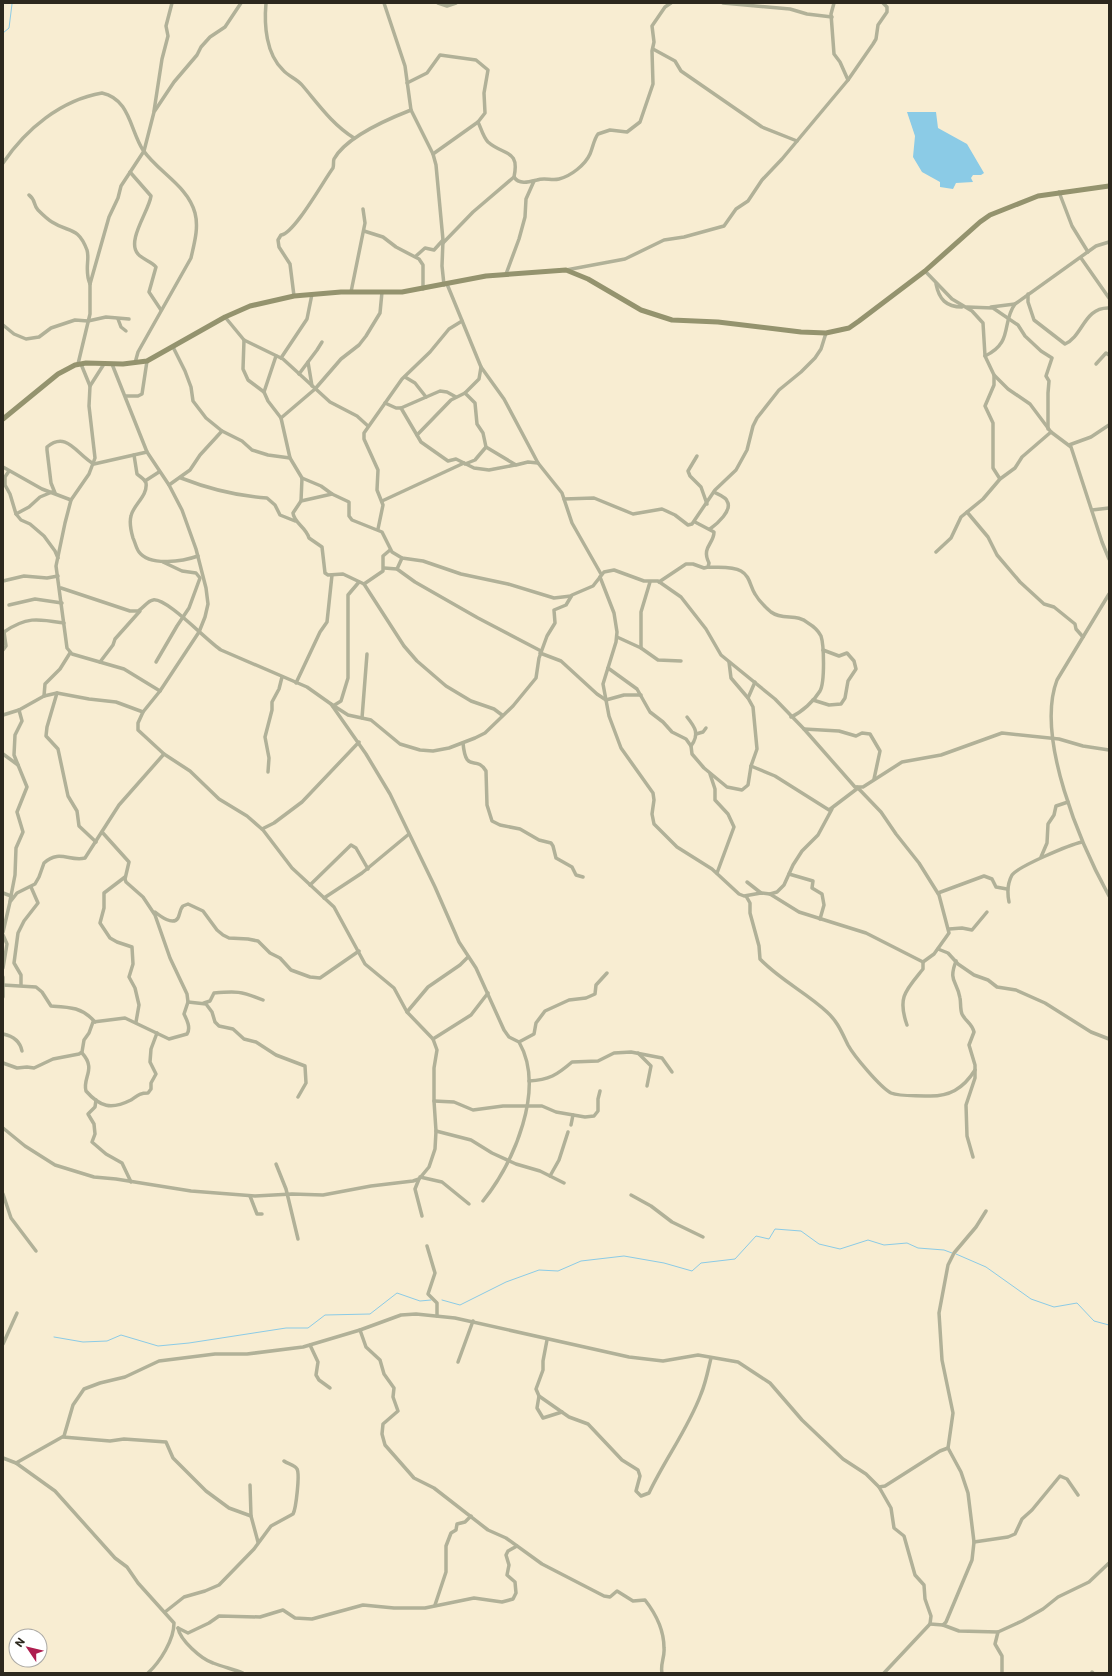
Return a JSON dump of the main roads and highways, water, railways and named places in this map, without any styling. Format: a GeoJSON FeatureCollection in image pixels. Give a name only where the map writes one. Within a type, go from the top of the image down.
{"type":"FeatureCollection","features":[{"type":"Feature","properties":{"kind":"water"},"geometry":{"type":"Polygon","coordinates":[[[907,112],[936,112],[938,128],[967,144],[984,173],[981,175],[973,175],[971,178],[973,182],[956,183],[953,189],[940,187],[940,182],[922,172],[913,157],[915,136],[907,112]]]}},
{"type":"Feature","properties":{"kind":"waterway"},"geometry":{"type":"LineString","coordinates":[[3,33],[9,28],[13,3]]}},
{"type":"Feature","properties":{"kind":"waterway"},"geometry":{"type":"LineString","coordinates":[[442,1300],[460,1305],[506,1282],[539,1270],[558,1271],[581,1261],[624,1256],[664,1263],[692,1271],[701,1263],[735,1259],[756,1236],[769,1239],[775,1229],[801,1231],[819,1244],[840,1249],[868,1240],[884,1245],[907,1243],[918,1248],[944,1250],[952,1253]]}},
{"type":"Feature","properties":{"kind":"waterway"},"geometry":{"type":"LineString","coordinates":[[956,1254],[986,1267],[1031,1299],[1054,1307],[1077,1303],[1094,1321],[1109,1325]]}},
{"type":"Feature","properties":{"kind":"waterway"},"geometry":{"type":"LineString","coordinates":[[54,1337],[83,1342],[107,1341],[121,1335],[158,1346],[189,1343],[286,1328],[308,1328],[325,1315],[370,1314],[397,1293],[420,1301],[431,1300]]}}]}
